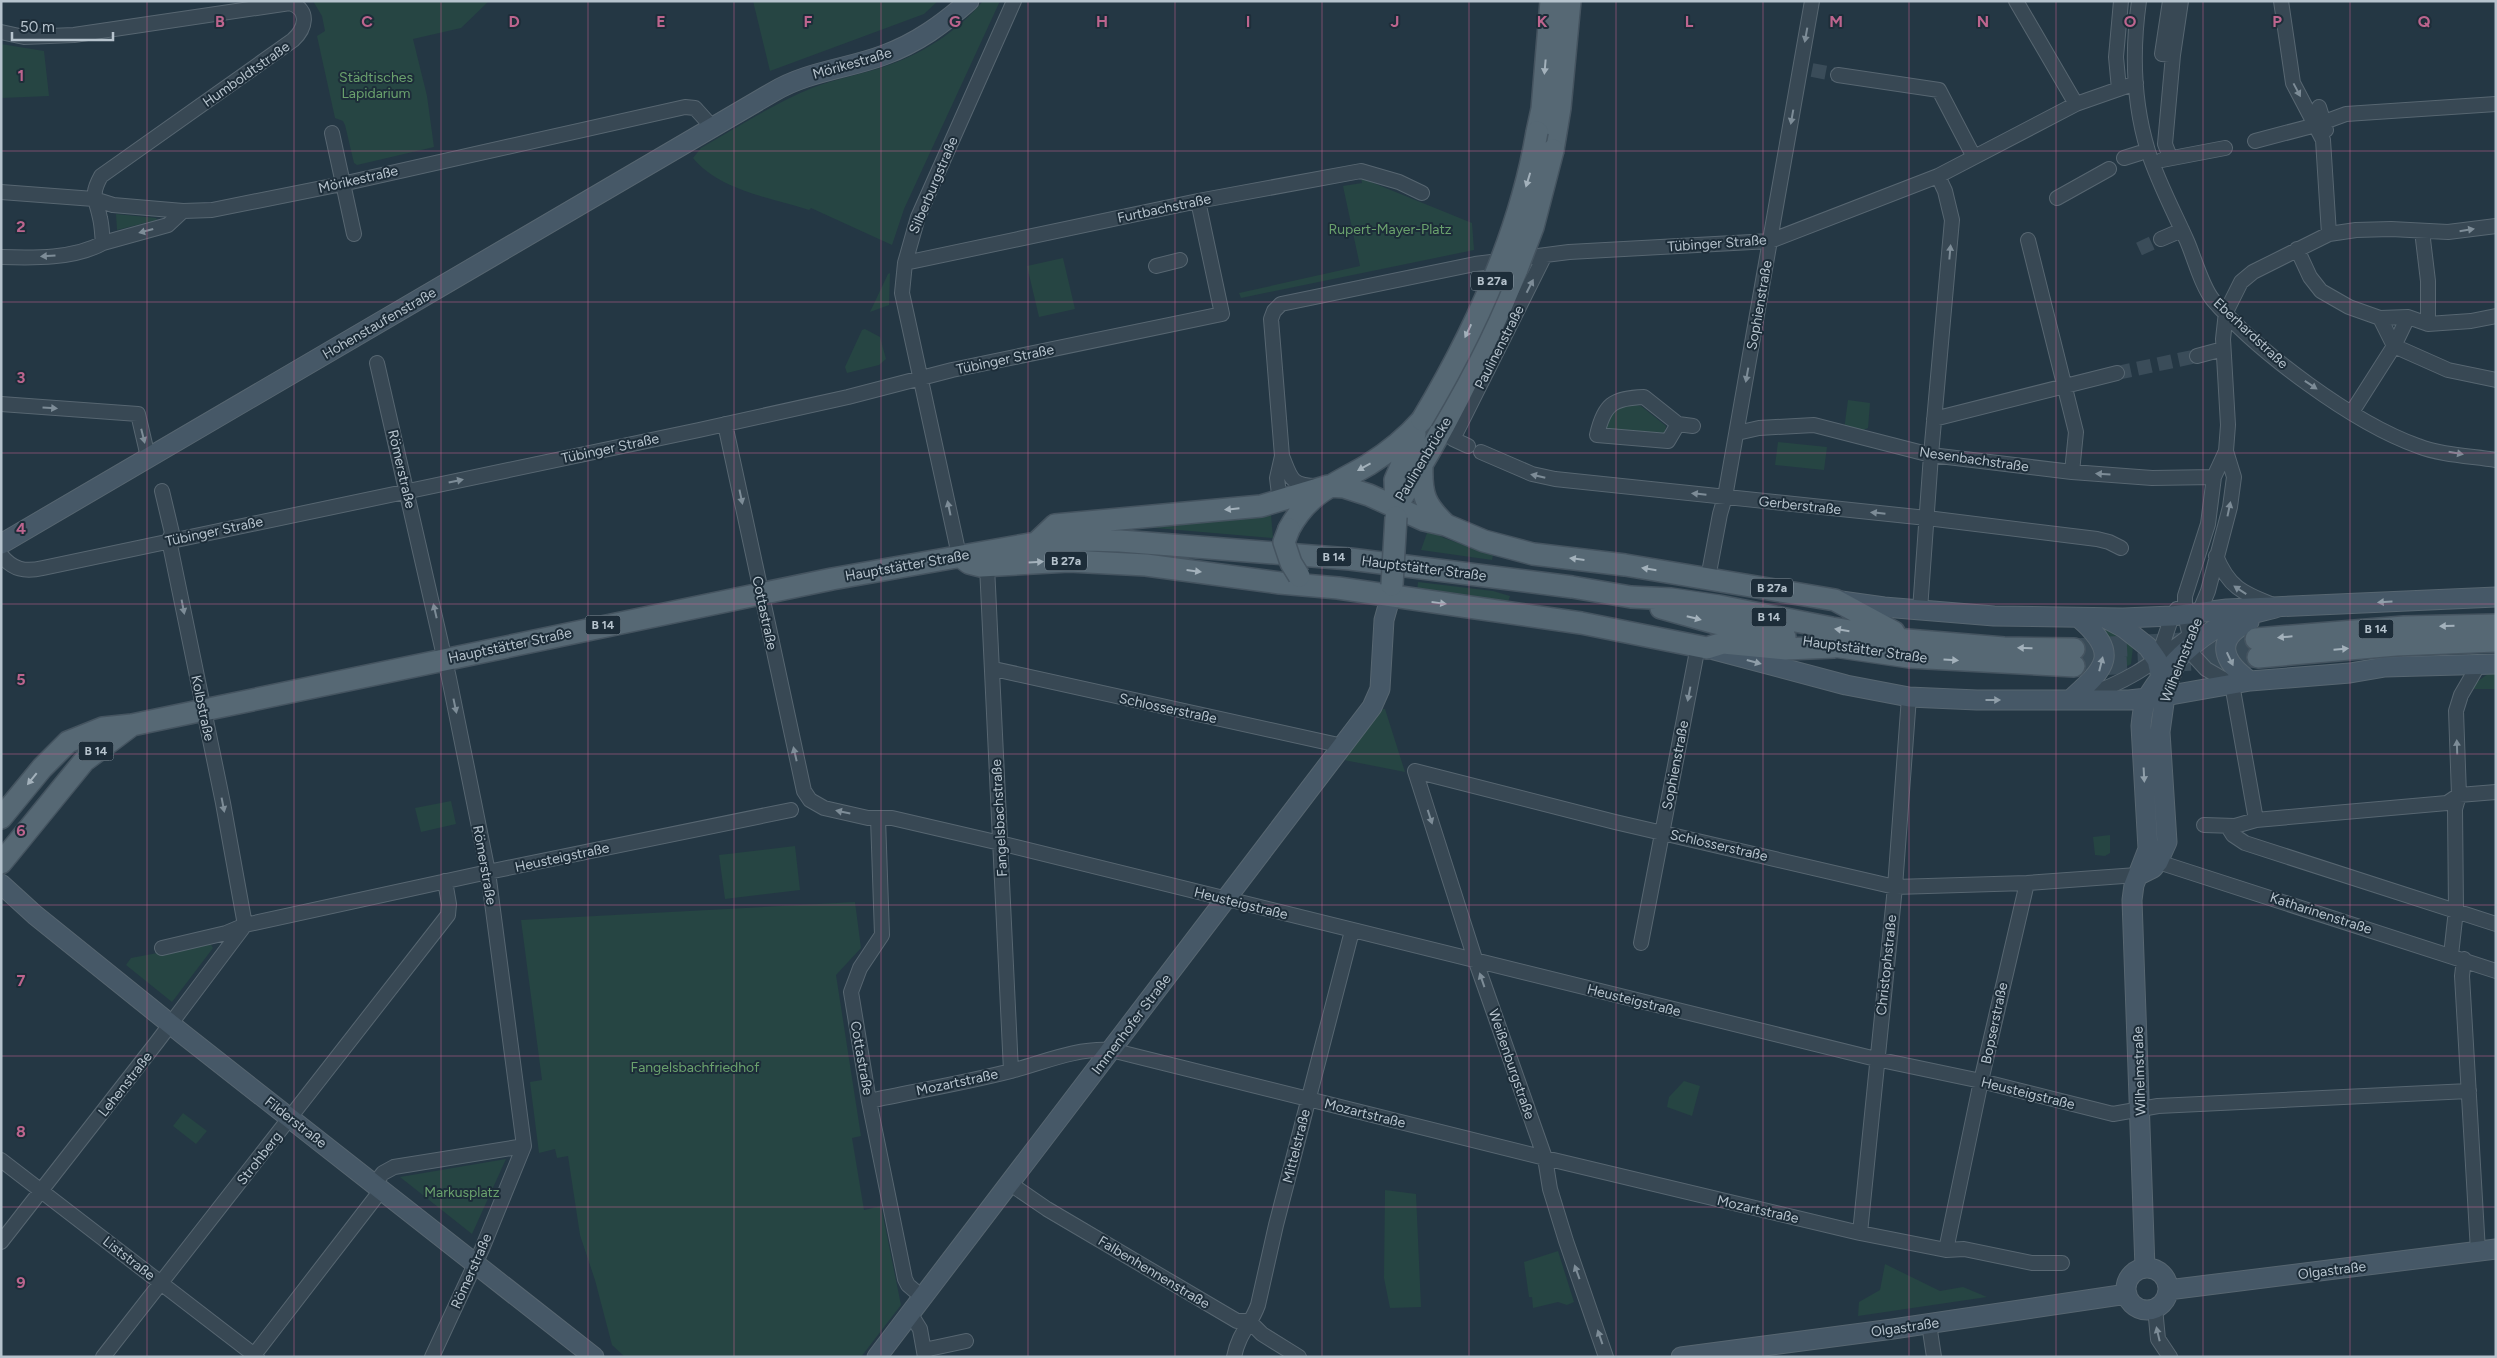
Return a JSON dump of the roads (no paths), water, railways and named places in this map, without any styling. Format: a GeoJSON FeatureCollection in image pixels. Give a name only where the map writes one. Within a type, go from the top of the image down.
{"type":"FeatureCollection","features":[{"type":"Feature","properties":{"kind":"main road","name":"Paulinenbrücke"},"geometry":{"type":"LineString","coordinates":[[1396,512],[1395,480],[1404,445],[1422,420],[1446,379],[1502,257],[1531,172],[1542,108],[1551,1]]}},
{"type":"Feature","properties":{"kind":"main road","name":"Paulinenbrücke"},"geometry":{"type":"LineString","coordinates":[[1396,512],[1488,338],[1532,228],[1553,150],[1560,108],[1570,1]]}},
{"type":"Feature","properties":{"kind":"main road","name":"B 27a"},"geometry":{"type":"LineString","coordinates":[[1036,544],[1055,525],[1261,506],[1280,502],[1328,486],[1404,445]]}},
{"type":"Feature","properties":{"kind":"main road","name":"B 27a"},"geometry":{"type":"LineString","coordinates":[[1425,460],[1423,496],[1429,508],[1446,524],[1484,541],[1533,554],[1708,578],[1835,600],[1907,640]]}},
{"type":"Feature","properties":{"kind":"main road"},"geometry":{"type":"LineString","coordinates":[[1285,533],[1305,504],[1328,486],[1350,489],[1396,512],[1446,524]]}},
{"type":"Feature","properties":{"kind":"main road"},"geometry":{"type":"LineString","coordinates":[[1280,502],[1291,563],[1299,576],[1318,586]]}},
{"type":"Feature","properties":{"kind":"main road","name":"B 27a"},"geometry":{"type":"LineString","coordinates":[[1391,590],[1396,512]]}},
{"type":"Feature","properties":{"kind":"main road","name":"Hauptstätter Straße"},"geometry":{"type":"LineString","coordinates":[[4,812],[68,742],[103,728],[132,725],[761,593],[959,555],[1036,544],[1087,540],[1350,558],[1572,587],[1631,597],[1671,599],[1719,606],[1832,628],[1907,640],[2004,648],[2074,658],[2013,665],[1909,657],[1834,647],[1673,613],[1631,597]]}},
{"type":"Feature","properties":{"kind":"main road","name":"B 27a"},"geometry":{"type":"LineString","coordinates":[[959,555],[969,563],[987,566],[1069,561],[1108,562],[1363,591],[1391,590],[1581,623],[1703,647],[1723,643],[1786,649],[1834,647]]}},
{"type":"Feature","properties":{"kind":"main road","name":"B 14"},"geometry":{"type":"LineString","coordinates":[[2496,625],[2404,627],[2257,648],[2496,641]]}},
{"type":"Feature","properties":{"kind":"main road","name":"B 14"},"geometry":{"type":"LineString","coordinates":[[2456,642],[2496,650]]}},
{"type":"Feature","properties":{"kind":"main road","name":"Hauptstätter Straße"},"geometry":{"type":"LineString","coordinates":[[1,863],[65,782],[90,756],[132,725]]}},
{"type":"Feature","properties":{"kind":"main road","name":"B 14"},"geometry":{"type":"LineString","coordinates":[[56,754],[60,757],[65,782]]}},
{"type":"Feature","properties":{"kind":"street","name":"Mörikestraße"},"geometry":{"type":"LineString","coordinates":[[756,102],[776,90],[811,74],[882,56],[922,38],[968,1]]}},
{"type":"Feature","properties":{"kind":"street","name":"Silberburgstraße"},"geometry":{"type":"LineString","coordinates":[[922,378],[902,293],[905,262],[918,218],[1014,1]]}},
{"type":"Feature","properties":{"kind":"street","name":"Sophienstraße"},"geometry":{"type":"LineString","coordinates":[[1708,578],[1720,514],[1726,497],[1770,241],[1806,70],[1812,1]]}},
{"type":"Feature","properties":{"kind":"street"},"geometry":{"type":"LineString","coordinates":[[2016,1],[2076,104]]}},
{"type":"Feature","properties":{"kind":"street"},"geometry":{"type":"LineString","coordinates":[[2119,89],[2116,57],[2121,1]]}},
{"type":"Feature","properties":{"kind":"street","name":"Eberhardstraße"},"geometry":{"type":"LineString","coordinates":[[2139,1],[2134,45],[2136,83],[2141,120],[2152,164],[2212,298],[2272,356],[2374,426],[2419,446],[2496,460]]}},
{"type":"Feature","properties":{"kind":"street"},"geometry":{"type":"LineString","coordinates":[[2170,1],[2162,54],[2173,54]]}},
{"type":"Feature","properties":{"kind":"street"},"geometry":{"type":"LineString","coordinates":[[2170,158],[2165,144],[2173,54],[2181,1]]}},
{"type":"Feature","properties":{"kind":"street"},"geometry":{"type":"LineString","coordinates":[[2281,1],[2293,83],[2321,124],[2326,135],[2324,140],[2329,234]]}},
{"type":"Feature","properties":{"kind":"street","name":"Humboldtstraße"},"geometry":{"type":"LineString","coordinates":[[1,32],[24,37],[74,35],[290,3],[302,12],[305,21],[304,27],[293,40],[101,176],[95,187],[94,199]]}},
{"type":"Feature","properties":{"kind":"street"},"geometry":{"type":"LineString","coordinates":[[1838,75],[1940,90],[1974,157]]}},
{"type":"Feature","properties":{"kind":"street","name":"Tübinger Straße"},"geometry":{"type":"LineString","coordinates":[[1282,456],[1271,319],[1274,311],[1286,302],[1475,264],[1545,255],[1770,241],[1938,176],[2076,104],[2136,83]]}},
{"type":"Feature","properties":{"kind":"street","name":"Hohenstaufenstraße"},"geometry":{"type":"LineString","coordinates":[[1,544],[756,102]]}},
{"type":"Feature","properties":{"kind":"street"},"geometry":{"type":"LineString","coordinates":[[2255,141],[2321,124],[2346,114],[2496,104]]}},
{"type":"Feature","properties":{"kind":"street","name":"Mörikestraße"},"geometry":{"type":"LineString","coordinates":[[1,192],[94,199],[113,205],[183,211],[212,210],[342,184],[685,107],[695,108],[713,128]]}},
{"type":"Feature","properties":{"kind":"street"},"geometry":{"type":"LineString","coordinates":[[2319,107],[2321,124]]}},
{"type":"Feature","properties":{"kind":"street"},"geometry":{"type":"LineString","coordinates":[[332,133],[354,234]]}},
{"type":"Feature","properties":{"kind":"street"},"geometry":{"type":"LineString","coordinates":[[2152,164],[2170,158],[2225,148]]}},
{"type":"Feature","properties":{"kind":"street"},"geometry":{"type":"LineString","coordinates":[[2124,158],[2140,152]]}},
{"type":"Feature","properties":{"kind":"street"},"geometry":{"type":"LineString","coordinates":[[2057,198],[2109,170]]}},
{"type":"Feature","properties":{"kind":"street","name":"Furtbachstraße"},"geometry":{"type":"LineString","coordinates":[[905,262],[1198,201],[1361,171],[1399,182],[1422,193]]}},
{"type":"Feature","properties":{"kind":"street"},"geometry":{"type":"LineString","coordinates":[[1920,610],[1931,455],[1952,220],[1945,191],[1938,176]]}},
{"type":"Feature","properties":{"kind":"street"},"geometry":{"type":"LineString","coordinates":[[94,199],[100,218],[103,243]]}},
{"type":"Feature","properties":{"kind":"street","name":"Tübinger Straße"},"geometry":{"type":"LineString","coordinates":[[1,555],[13,567],[30,571],[169,540],[679,434],[848,397],[922,378],[1222,314],[1198,201]]}},
{"type":"Feature","properties":{"kind":"street"},"geometry":{"type":"LineString","coordinates":[[1,258],[64,255],[94,248],[103,243],[168,225],[183,211]]}},
{"type":"Feature","properties":{"kind":"street"},"geometry":{"type":"LineString","coordinates":[[2186,609],[2208,524],[2214,477],[2226,451],[2228,424],[2223,349],[2226,312],[2234,293],[2245,278],[2297,249],[2329,234],[2364,230],[2448,232],[2495,227]]}},
{"type":"Feature","properties":{"kind":"street"},"geometry":{"type":"LineString","coordinates":[[2162,239],[2182,230]]}},
{"type":"Feature","properties":{"kind":"street"},"geometry":{"type":"LineString","coordinates":[[2422,231],[2428,281],[2428,324]]}},
{"type":"Feature","properties":{"kind":"street"},"geometry":{"type":"LineString","coordinates":[[2028,240],[2066,384],[2076,432],[2072,472]]}},
{"type":"Feature","properties":{"kind":"street"},"geometry":{"type":"LineString","coordinates":[[2297,249],[2310,277],[2321,292],[2380,318],[2408,317],[2428,324],[2471,321],[2496,316]]}},
{"type":"Feature","properties":{"kind":"street","name":"Paulinenstraße"},"geometry":{"type":"LineString","coordinates":[[1453,439],[1545,255]]}},
{"type":"Feature","properties":{"kind":"street"},"geometry":{"type":"LineString","coordinates":[[1156,266],[1180,260]]}},
{"type":"Feature","properties":{"kind":"street"},"geometry":{"type":"LineString","coordinates":[[2352,412],[2398,348],[2408,317]]}},
{"type":"Feature","properties":{"kind":"street"},"geometry":{"type":"LineString","coordinates":[[2380,318],[2398,348],[2448,370],[2496,380]]}},
{"type":"Feature","properties":{"kind":"street"},"geometry":{"type":"LineString","coordinates":[[2197,356],[2223,349]]}},
{"type":"Feature","properties":{"kind":"street","name":"Römerstraße"},"geometry":{"type":"LineString","coordinates":[[377,363],[445,658],[488,872],[524,1146],[475,1264],[432,1357]]}},
{"type":"Feature","properties":{"kind":"street"},"geometry":{"type":"LineString","coordinates":[[1934,419],[2066,384],[2117,373]]}},
{"type":"Feature","properties":{"kind":"street"},"geometry":{"type":"LineString","coordinates":[[922,378],[959,555]]}},
{"type":"Feature","properties":{"kind":"street"},"geometry":{"type":"LineString","coordinates":[[1678,424],[1668,441],[1597,435],[1602,415],[1606,409],[1611,404],[1627,398],[1644,397],[1678,424],[1694,426]]}},
{"type":"Feature","properties":{"kind":"street"},"geometry":{"type":"LineString","coordinates":[[1,404],[138,414],[148,457]]}},
{"type":"Feature","properties":{"kind":"street","name":"Cottastraße"},"geometry":{"type":"LineString","coordinates":[[725,424],[804,791],[810,800]]}},
{"type":"Feature","properties":{"kind":"street","name":"Nesenbachstraße"},"geometry":{"type":"LineString","coordinates":[[1737,433],[1759,428],[1814,426],[1931,455],[2072,472],[2152,478],[2214,477]]}},
{"type":"Feature","properties":{"kind":"street","name":"Gerberstraße"},"geometry":{"type":"LineString","coordinates":[[1453,439],[1532,474],[1555,479],[1927,518],[2097,539],[2121,548]]}},
{"type":"Feature","properties":{"kind":"street"},"geometry":{"type":"LineString","coordinates":[[2186,609],[2216,556],[2230,507],[2234,477],[2226,451]]}},
{"type":"Feature","properties":{"kind":"street"},"geometry":{"type":"LineString","coordinates":[[1282,456],[1294,482],[1299,485],[1328,486]]}},
{"type":"Feature","properties":{"kind":"street"},"geometry":{"type":"LineString","coordinates":[[1280,502],[1277,478],[1282,456]]}},
{"type":"Feature","properties":{"kind":"street","name":"Kolbstraße"},"geometry":{"type":"LineString","coordinates":[[162,492],[172,533],[169,540],[245,925]]}},
{"type":"Feature","properties":{"kind":"street"},"geometry":{"type":"LineString","coordinates":[[2216,556],[2222,572],[2237,589],[2279,607]]}},
{"type":"Feature","properties":{"kind":"street","name":"Fangelsbachstraße"},"geometry":{"type":"LineString","coordinates":[[987,566],[994,669],[1011,1071]]}},
{"type":"Feature","properties":{"kind":"street"},"geometry":{"type":"LineString","coordinates":[[1384,620],[1391,590]]}},
{"type":"Feature","properties":{"kind":"street"},"geometry":{"type":"LineString","coordinates":[[1363,591],[1376,606],[1384,620]]}},
{"type":"Feature","properties":{"kind":"street"},"geometry":{"type":"LineString","coordinates":[[1835,600],[1920,610],[2104,618],[2186,609],[2279,607],[2496,597]]}},
{"type":"Feature","properties":{"kind":"street"},"geometry":{"type":"LineString","coordinates":[[1703,647],[1846,685],[1910,697],[2070,700],[2152,686],[2187,647],[2224,624],[2279,607]]}},
{"type":"Feature","properties":{"kind":"street"},"geometry":{"type":"LineString","coordinates":[[2256,820],[2241,683],[2227,655],[2225,646],[2226,639],[2242,625],[2279,607]]}},
{"type":"Feature","properties":{"kind":"street","name":"Wilhelmstraße"},"geometry":{"type":"LineString","coordinates":[[2186,609],[2187,647]]}},
{"type":"Feature","properties":{"kind":"street","name":"Wilhelmstraße"},"geometry":{"type":"LineString","coordinates":[[2152,860],[2148,842],[2141,726],[2152,686],[2186,609]]}},
{"type":"Feature","properties":{"kind":"street"},"geometry":{"type":"LineString","coordinates":[[2070,700],[2101,671],[2104,660],[2100,640],[2093,630],[2079,618]]}},
{"type":"Feature","properties":{"kind":"street"},"geometry":{"type":"LineString","coordinates":[[2104,618],[2137,637],[2148,647],[2152,686]]}},
{"type":"Feature","properties":{"kind":"street","name":"Immenhofer Straße"},"geometry":{"type":"LineString","coordinates":[[877,1357],[1372,707],[1380,689],[1384,620]]}},
{"type":"Feature","properties":{"kind":"street","name":"Sophienstraße"},"geometry":{"type":"LineString","coordinates":[[1641,944],[1662,832],[1703,647]]}},
{"type":"Feature","properties":{"kind":"street"},"geometry":{"type":"LineString","coordinates":[[2187,647],[2206,670],[2241,683]]}},
{"type":"Feature","properties":{"kind":"street"},"geometry":{"type":"LineString","coordinates":[[2070,700],[2121,683],[2152,686],[2241,683],[2350,673],[2385,667],[2487,664]]}},
{"type":"Feature","properties":{"kind":"street"},"geometry":{"type":"LineString","coordinates":[[2487,664],[2460,695],[2456,711],[2459,795],[2455,809],[2458,957],[2462,976],[2469,1091],[2487,1250]]}},
{"type":"Feature","properties":{"kind":"street","name":"Schlosserstraße"},"geometry":{"type":"LineString","coordinates":[[994,669],[1343,746]]}},
{"type":"Feature","properties":{"kind":"street","name":"Wilhelmstraße"},"geometry":{"type":"LineString","coordinates":[[2152,686],[2160,732],[2167,842],[2152,860]]}},
{"type":"Feature","properties":{"kind":"street","name":"Christophstraße"},"geometry":{"type":"LineString","coordinates":[[1860,1233],[1895,887],[1910,697]]}},
{"type":"Feature","properties":{"kind":"street","name":"Schlosserstraße"},"geometry":{"type":"LineString","coordinates":[[1415,771],[1895,887],[2027,883],[2137,875]]}},
{"type":"Feature","properties":{"kind":"street","name":"Weißenburgstraße"},"geometry":{"type":"LineString","coordinates":[[1415,771],[1475,959],[1545,1158],[1550,1189],[1606,1357]]}},
{"type":"Feature","properties":{"kind":"street"},"geometry":{"type":"LineString","coordinates":[[2204,825],[2228,827],[2256,820],[2447,803],[2459,795],[2496,792]]}},
{"type":"Feature","properties":{"kind":"street","name":"Heusteigstraße"},"geometry":{"type":"LineString","coordinates":[[810,800],[824,808],[878,818],[892,818],[1000,843],[1352,931],[1475,959],[1876,1060],[1981,1081],[2113,1114],[2158,1106],[2469,1091]]}},
{"type":"Feature","properties":{"kind":"street","name":"Heusteigstraße"},"geometry":{"type":"LineString","coordinates":[[162,948],[226,932],[245,925],[445,881],[791,810]]}},
{"type":"Feature","properties":{"kind":"street","name":"Cottastraße"},"geometry":{"type":"LineString","coordinates":[[878,818],[882,935],[860,968],[851,992],[869,1101],[905,1279],[908,1285],[922,1298]]}},
{"type":"Feature","properties":{"kind":"street"},"geometry":{"type":"LineString","coordinates":[[2228,827],[2233,835],[2245,842],[2496,924]]}},
{"type":"Feature","properties":{"kind":"street"},"geometry":{"type":"LineString","coordinates":[[2137,875],[2153,868],[2152,860]]}},
{"type":"Feature","properties":{"kind":"street","name":"Katharinenstraße"},"geometry":{"type":"LineString","coordinates":[[2152,860],[2458,957],[2496,971]]}},
{"type":"Feature","properties":{"kind":"street","name":"Wilhelmstraße"},"geometry":{"type":"LineString","coordinates":[[2137,875],[2132,900],[2145,1268]]}},
{"type":"Feature","properties":{"kind":"street","name":"Strohberg"},"geometry":{"type":"LineString","coordinates":[[103,1357],[448,915],[449,904],[445,881]]}},
{"type":"Feature","properties":{"kind":"street","name":"Bopserstraße"},"geometry":{"type":"LineString","coordinates":[[1946,1250],[1981,1081],[2027,883]]}},
{"type":"Feature","properties":{"kind":"street","name":"Filderstraße"},"geometry":{"type":"LineString","coordinates":[[1,884],[25,906],[171,1024],[594,1357]]}},
{"type":"Feature","properties":{"kind":"street"},"geometry":{"type":"LineString","coordinates":[[1,905],[25,906]]}},
{"type":"Feature","properties":{"kind":"street","name":"Lehenstraße"},"geometry":{"type":"LineString","coordinates":[[1,1242],[171,1024],[245,925]]}},
{"type":"Feature","properties":{"kind":"street","name":"Mittelstraße"},"geometry":{"type":"LineString","coordinates":[[1234,1357],[1237,1340],[1254,1316],[1258,1304],[1308,1099],[1352,931]]}},
{"type":"Feature","properties":{"kind":"street","name":"Mozartstraße"},"geometry":{"type":"LineString","coordinates":[[869,1101],[1011,1071],[1069,1053],[1091,1049],[1111,1050],[1545,1158],[1860,1233],[1946,1250],[1964,1249],[2032,1263],[2062,1262]]}},
{"type":"Feature","properties":{"kind":"street"},"geometry":{"type":"LineString","coordinates":[[255,1356],[378,1186],[383,1173],[394,1167],[524,1146]]}},
{"type":"Feature","properties":{"kind":"street","name":"Liststraße"},"geometry":{"type":"LineString","coordinates":[[1,1160],[255,1356]]}},
{"type":"Feature","properties":{"kind":"street","name":"Falbenhennenstraße"},"geometry":{"type":"LineString","coordinates":[[1009,1182],[1047,1209],[1237,1321],[1249,1321],[1262,1334],[1299,1357]]}},
{"type":"Feature","properties":{"kind":"street","name":"Olgastraße"},"geometry":{"type":"LineString","coordinates":[[2168,1290],[2487,1250]]}},
{"type":"Feature","properties":{"kind":"street"},"geometry":{"type":"LineString","coordinates":[[2145,1268],[2158,1271],[2164,1276],[2168,1290],[2164,1301],[2154,1308],[2141,1308],[2135,1305],[2127,1294],[2128,1280],[2138,1270],[2145,1268]]}},
{"type":"Feature","properties":{"kind":"street","name":"Olgastraße"},"geometry":{"type":"LineString","coordinates":[[1682,1357],[1929,1324],[2127,1294]]}},
{"type":"Feature","properties":{"kind":"street"},"geometry":{"type":"LineString","coordinates":[[2154,1308],[2158,1339],[2170,1357]]}},
{"type":"Feature","properties":{"kind":"street"},"geometry":{"type":"LineString","coordinates":[[910,1313],[920,1329],[924,1354],[966,1341]]}},
{"type":"Feature","properties":{"kind":"street"},"geometry":{"type":"LineString","coordinates":[[1929,1324],[1934,1357]]}},
{"type":"Feature","properties":{"kind":"tunnel"},"geometry":{"type":"LineString","coordinates":[[1812,70],[1838,75]]}},
{"type":"Feature","properties":{"kind":"tunnel"},"geometry":{"type":"LineString","coordinates":[[2139,249],[2161,239]]}},
{"type":"Feature","properties":{"kind":"tunnel"},"geometry":{"type":"LineString","coordinates":[[2117,373],[2197,356]]}},
{"type":"Feature","properties":{"kind":"tunnel"},"geometry":{"type":"LineString","coordinates":[[2074,649],[2256,639]]}},
{"type":"Feature","properties":{"kind":"tunnel"},"geometry":{"type":"LineString","coordinates":[[2074,666],[2258,657]]}},
{"type":"Feature","properties":{"kind":"park label","name":"Städtisches Lapidarium"},"geometry":{"type":"Point","coordinates":[376,86]}},
{"type":"Feature","properties":{"kind":"park label","name":"Rupert-Mayer-Platz"},"geometry":{"type":"Point","coordinates":[1390,229]}},
{"type":"Feature","properties":{"kind":"park label","name":"Fangelsbachfriedhof"},"geometry":{"type":"Point","coordinates":[695,1067]}},
{"type":"Feature","properties":{"kind":"park label","name":"Markusplatz"},"geometry":{"type":"Point","coordinates":[462,1192]}}]}
